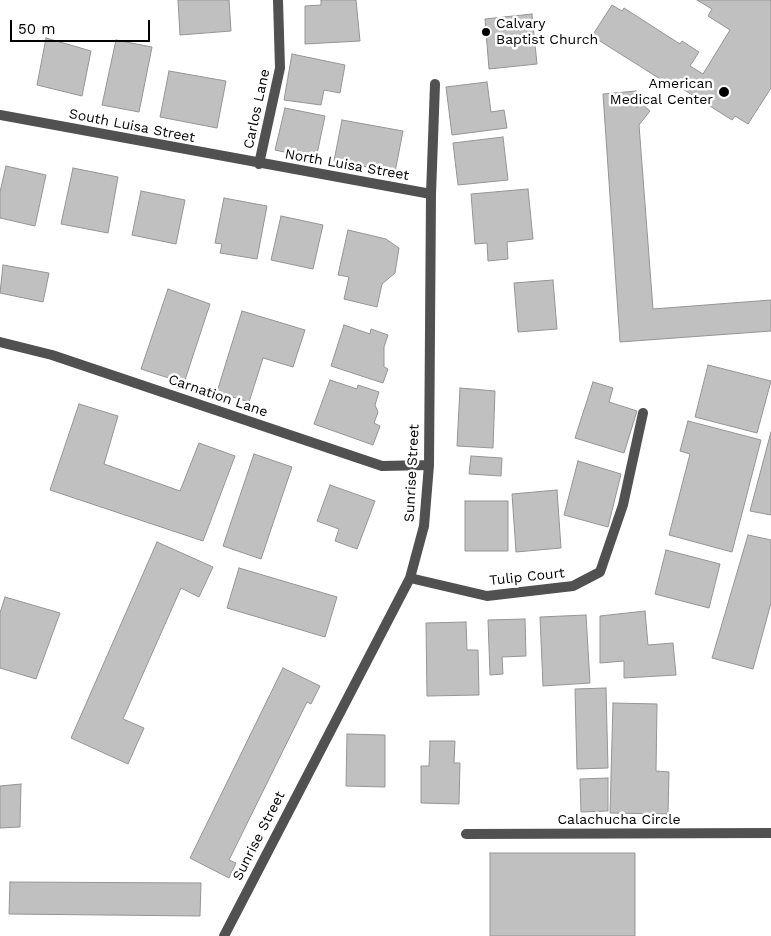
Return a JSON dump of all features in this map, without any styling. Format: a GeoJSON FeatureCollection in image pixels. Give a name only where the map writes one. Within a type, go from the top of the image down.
{"type":"FeatureCollection","features":[{"type":"Feature","properties":{"kind":"street","name":"Carlos Lane"},"geometry":{"type":"LineString","coordinates":[[259,164],[280,68],[278,0]]}},
{"type":"Feature","properties":{"kind":"street","name":"Sunrise Street"},"geometry":{"type":"LineString","coordinates":[[224,936],[410,578],[424,526],[429,464],[430,194],[435,84]]}},
{"type":"Feature","properties":{"kind":"street","name":"South Luisa Street"},"geometry":{"type":"LineString","coordinates":[[0,115],[259,164]]}},
{"type":"Feature","properties":{"kind":"street","name":"North Luisa Street"},"geometry":{"type":"LineString","coordinates":[[259,164],[430,194]]}},
{"type":"Feature","properties":{"kind":"street","name":"Carnation Lane"},"geometry":{"type":"LineString","coordinates":[[0,342],[52,355],[382,466],[429,464]]}},
{"type":"Feature","properties":{"kind":"street","name":"Tulip Court"},"geometry":{"type":"LineString","coordinates":[[410,578],[487,596],[573,586],[600,572],[623,505],[643,413]]}},
{"type":"Feature","properties":{"kind":"street","name":"Calachucha Circle"},"geometry":{"type":"LineString","coordinates":[[466,834],[771,833]]}},
{"type":"Feature","properties":{"kind":"building"},"geometry":{"type":"Polygon","coordinates":[[[178,0],[229,0],[231,31],[180,35],[178,0]]]}},
{"type":"Feature","properties":{"kind":"building"},"geometry":{"type":"Polygon","coordinates":[[[321,0],[356,0],[360,41],[305,44],[305,6],[321,5],[321,0]]]}},
{"type":"Feature","properties":{"kind":"building","name":"American Medical Center"},"geometry":{"type":"Polygon","coordinates":[[[697,0],[771,0],[771,88],[748,124],[735,116],[732,120],[678,86],[676,89],[592,36],[612,5],[622,11],[624,8],[680,44],[682,41],[699,52],[690,66],[703,74],[730,30],[708,16],[712,9],[697,0]]]}},
{"type":"Feature","properties":{"kind":"building"},"geometry":{"type":"Polygon","coordinates":[[[532,14],[537,64],[489,69],[485,19],[532,14]]]}},
{"type":"Feature","properties":{"kind":"building"},"geometry":{"type":"Polygon","coordinates":[[[46,38],[91,51],[82,96],[37,85],[46,38]]]}},
{"type":"Feature","properties":{"kind":"building"},"geometry":{"type":"Polygon","coordinates":[[[116,40],[152,47],[139,112],[102,105],[116,40]]]}},
{"type":"Feature","properties":{"kind":"building"},"geometry":{"type":"Polygon","coordinates":[[[292,54],[345,65],[340,93],[324,90],[321,105],[284,100],[292,54]]]}},
{"type":"Feature","properties":{"kind":"building"},"geometry":{"type":"Polygon","coordinates":[[[169,71],[226,81],[217,128],[160,117],[169,71]]]}},
{"type":"Feature","properties":{"kind":"building"},"geometry":{"type":"Polygon","coordinates":[[[487,82],[491,112],[504,110],[507,128],[452,135],[446,87],[487,82]]]}},
{"type":"Feature","properties":{"kind":"building"},"geometry":{"type":"Polygon","coordinates":[[[636,91],[637,108],[641,103],[650,111],[639,125],[653,309],[771,300],[771,331],[620,342],[603,94],[636,91]]]}},
{"type":"Feature","properties":{"kind":"building"},"geometry":{"type":"Polygon","coordinates":[[[285,108],[325,116],[316,159],[275,150],[285,108]]]}},
{"type":"Feature","properties":{"kind":"building"},"geometry":{"type":"Polygon","coordinates":[[[342,120],[403,131],[395,172],[334,161],[342,120]]]}},
{"type":"Feature","properties":{"kind":"building"},"geometry":{"type":"Polygon","coordinates":[[[503,137],[508,180],[458,185],[453,143],[503,137]]]}},
{"type":"Feature","properties":{"kind":"building"},"geometry":{"type":"Polygon","coordinates":[[[6,166],[46,175],[35,226],[0,218],[0,192],[6,166]]]}},
{"type":"Feature","properties":{"kind":"building"},"geometry":{"type":"Polygon","coordinates":[[[73,168],[118,177],[108,233],[61,224],[73,168]]]}},
{"type":"Feature","properties":{"kind":"building"},"geometry":{"type":"Polygon","coordinates":[[[528,189],[533,239],[507,242],[508,259],[488,261],[487,243],[475,244],[471,194],[528,189]]]}},
{"type":"Feature","properties":{"kind":"building"},"geometry":{"type":"Polygon","coordinates":[[[141,191],[185,200],[176,244],[132,235],[141,191]]]}},
{"type":"Feature","properties":{"kind":"building"},"geometry":{"type":"Polygon","coordinates":[[[224,198],[267,206],[257,259],[220,253],[222,244],[215,243],[224,198]]]}},
{"type":"Feature","properties":{"kind":"building"},"geometry":{"type":"Polygon","coordinates":[[[281,216],[323,225],[313,269],[271,260],[281,216]]]}},
{"type":"Feature","properties":{"kind":"building"},"geometry":{"type":"Polygon","coordinates":[[[348,230],[386,239],[399,248],[395,273],[382,284],[377,307],[344,299],[349,277],[338,275],[348,230]]]}},
{"type":"Feature","properties":{"kind":"building"},"geometry":{"type":"Polygon","coordinates":[[[3,265],[49,273],[43,302],[0,293],[3,265]]]}},
{"type":"Feature","properties":{"kind":"building"},"geometry":{"type":"Polygon","coordinates":[[[553,280],[557,329],[518,332],[514,283],[553,280]]]}},
{"type":"Feature","properties":{"kind":"building"},"geometry":{"type":"Polygon","coordinates":[[[168,289],[210,304],[184,383],[141,369],[168,289]]]}},
{"type":"Feature","properties":{"kind":"building"},"geometry":{"type":"Polygon","coordinates":[[[242,311],[305,330],[293,367],[263,358],[249,402],[217,392],[242,311]]]}},
{"type":"Feature","properties":{"kind":"building"},"geometry":{"type":"Polygon","coordinates":[[[344,325],[370,334],[371,329],[388,335],[384,347],[384,367],[388,369],[383,383],[331,366],[344,325]]]}},
{"type":"Feature","properties":{"kind":"building"},"geometry":{"type":"Polygon","coordinates":[[[708,365],[771,381],[757,433],[695,417],[708,365]]]}},
{"type":"Feature","properties":{"kind":"building"},"geometry":{"type":"Polygon","coordinates":[[[330,380],[357,389],[358,385],[379,392],[375,405],[378,412],[374,423],[380,426],[373,445],[314,424],[330,380]]]}},
{"type":"Feature","properties":{"kind":"building"},"geometry":{"type":"Polygon","coordinates":[[[593,382],[613,388],[609,402],[637,411],[624,453],[575,438],[593,382]]]}},
{"type":"Feature","properties":{"kind":"building"},"geometry":{"type":"Polygon","coordinates":[[[460,388],[495,391],[493,448],[457,446],[460,388]]]}},
{"type":"Feature","properties":{"kind":"building"},"geometry":{"type":"Polygon","coordinates":[[[79,404],[118,416],[104,464],[180,491],[199,443],[235,456],[203,541],[50,490],[79,404]]]}},
{"type":"Feature","properties":{"kind":"building"},"geometry":{"type":"Polygon","coordinates":[[[688,421],[761,440],[732,552],[669,535],[690,454],[680,451],[688,421]]]}},
{"type":"Feature","properties":{"kind":"building"},"geometry":{"type":"Polygon","coordinates":[[[771,432],[771,515],[750,511],[771,432]]]}},
{"type":"Feature","properties":{"kind":"building"},"geometry":{"type":"Polygon","coordinates":[[[254,454],[292,467],[261,559],[223,546],[254,454]]]}},
{"type":"Feature","properties":{"kind":"building"},"geometry":{"type":"Polygon","coordinates":[[[471,456],[502,458],[501,476],[469,474],[471,456]]]}},
{"type":"Feature","properties":{"kind":"building"},"geometry":{"type":"Polygon","coordinates":[[[578,461],[621,474],[608,527],[564,515],[578,461]]]}},
{"type":"Feature","properties":{"kind":"building"},"geometry":{"type":"Polygon","coordinates":[[[330,485],[375,501],[357,549],[335,541],[339,529],[317,521],[330,485]]]}},
{"type":"Feature","properties":{"kind":"building"},"geometry":{"type":"Polygon","coordinates":[[[557,490],[561,548],[516,552],[512,494],[557,490]]]}},
{"type":"Feature","properties":{"kind":"building"},"geometry":{"type":"Polygon","coordinates":[[[465,501],[508,501],[508,551],[465,551],[465,501]]]}},
{"type":"Feature","properties":{"kind":"building"},"geometry":{"type":"Polygon","coordinates":[[[748,535],[771,540],[771,603],[753,669],[712,658],[748,535]]]}},
{"type":"Feature","properties":{"kind":"building"},"geometry":{"type":"Polygon","coordinates":[[[157,542],[213,567],[199,597],[181,588],[123,719],[144,728],[128,764],[71,738],[157,542]]]}},
{"type":"Feature","properties":{"kind":"building"},"geometry":{"type":"Polygon","coordinates":[[[666,550],[720,564],[709,608],[655,594],[666,550]]]}},
{"type":"Feature","properties":{"kind":"building"},"geometry":{"type":"Polygon","coordinates":[[[239,568],[337,597],[325,637],[227,608],[239,568]]]}},
{"type":"Feature","properties":{"kind":"building"},"geometry":{"type":"Polygon","coordinates":[[[5,597],[60,613],[36,679],[0,668],[0,613],[5,597]]]}},
{"type":"Feature","properties":{"kind":"building"},"geometry":{"type":"Polygon","coordinates":[[[645,611],[648,645],[673,643],[676,675],[624,678],[624,661],[600,663],[600,616],[645,611]]]}},
{"type":"Feature","properties":{"kind":"building"},"geometry":{"type":"Polygon","coordinates":[[[586,615],[590,683],[543,686],[540,617],[586,615]]]}},
{"type":"Feature","properties":{"kind":"building"},"geometry":{"type":"Polygon","coordinates":[[[525,619],[526,656],[502,657],[503,674],[490,675],[488,620],[525,619]]]}},
{"type":"Feature","properties":{"kind":"building"},"geometry":{"type":"Polygon","coordinates":[[[466,622],[467,650],[478,650],[479,695],[427,696],[426,623],[466,622]]]}},
{"type":"Feature","properties":{"kind":"building"},"geometry":{"type":"Polygon","coordinates":[[[283,668],[320,686],[311,704],[307,702],[229,860],[236,863],[229,878],[190,858],[283,668]]]}},
{"type":"Feature","properties":{"kind":"building"},"geometry":{"type":"Polygon","coordinates":[[[606,688],[608,768],[577,769],[575,689],[606,688]]]}},
{"type":"Feature","properties":{"kind":"building"},"geometry":{"type":"Polygon","coordinates":[[[613,703],[657,704],[656,771],[669,772],[668,814],[610,813],[613,703]]]}},
{"type":"Feature","properties":{"kind":"building"},"geometry":{"type":"Polygon","coordinates":[[[347,734],[385,735],[385,787],[346,786],[347,734]]]}},
{"type":"Feature","properties":{"kind":"building"},"geometry":{"type":"Polygon","coordinates":[[[430,741],[455,741],[454,763],[460,763],[459,804],[421,803],[421,766],[429,766],[430,741]]]}},
{"type":"Feature","properties":{"kind":"building"},"geometry":{"type":"Polygon","coordinates":[[[608,778],[608,811],[581,812],[580,779],[608,778]]]}},
{"type":"Feature","properties":{"kind":"building"},"geometry":{"type":"Polygon","coordinates":[[[21,784],[20,827],[0,828],[0,786],[21,784]]]}},
{"type":"Feature","properties":{"kind":"building"},"geometry":{"type":"Polygon","coordinates":[[[490,853],[635,853],[635,936],[490,936],[490,853]]]}},
{"type":"Feature","properties":{"kind":"building"},"geometry":{"type":"Polygon","coordinates":[[[10,882],[201,883],[200,916],[9,914],[10,882]]]}},
{"type":"Feature","properties":{"kind":"place","name":"Calvary Baptist Church"},"geometry":{"type":"Point","coordinates":[486,32]}},
{"type":"Feature","properties":{"kind":"place","name":"American Medical Center"},"geometry":{"type":"Point","coordinates":[724,92]}}]}
